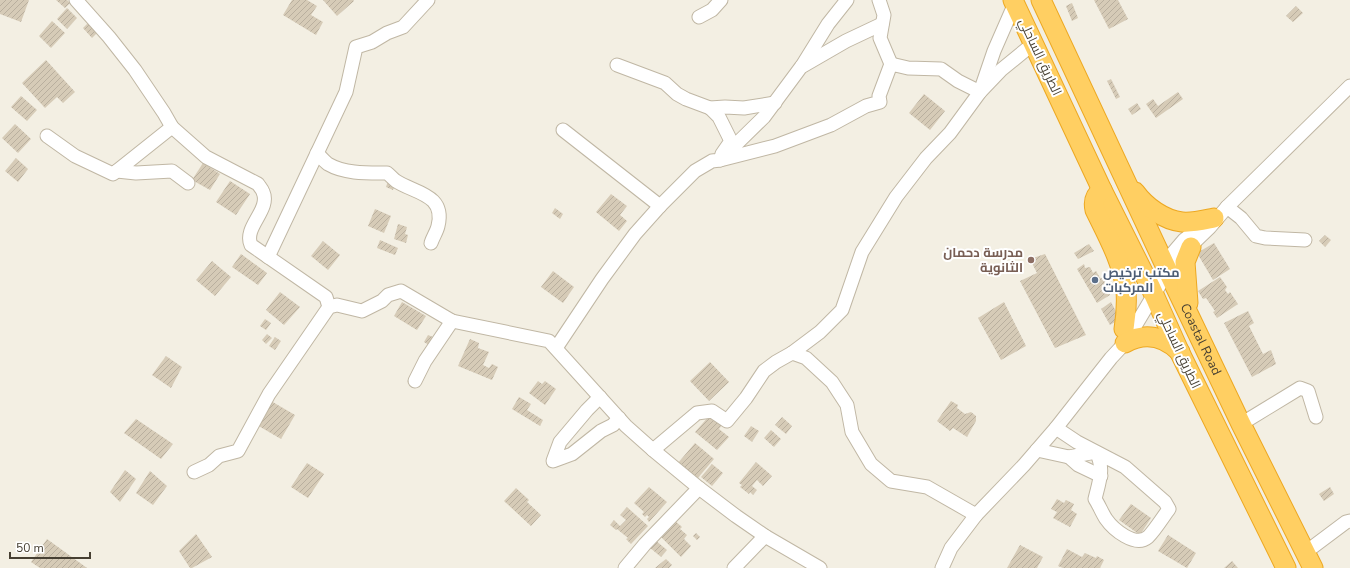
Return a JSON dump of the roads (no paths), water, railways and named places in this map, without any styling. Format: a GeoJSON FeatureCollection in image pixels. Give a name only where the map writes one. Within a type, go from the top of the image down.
{"type":"FeatureCollection","features":[{"type":"Feature","properties":{"kind":"highway","name":"Coastal Road"},"geometry":{"type":"LineString","coordinates":[[1040,0],[1241,424],[1310,560]]}},
{"type":"Feature","properties":{"kind":"highway","name":"الطريق الساحلي"},"geometry":{"type":"LineString","coordinates":[[1014,1],[1180,353],[1286,568]]}},
{"type":"Feature","properties":{"kind":"highway"},"geometry":{"type":"LineString","coordinates":[[1124,177],[1145,203],[1164,216],[1174,220],[1184,222],[1221,212]]}},
{"type":"Feature","properties":{"kind":"highway"},"geometry":{"type":"LineString","coordinates":[[1102,190],[1095,198],[1094,204],[1095,210],[1124,278],[1127,303],[1125,336],[1155,337],[1167,341],[1180,353]]}},
{"type":"Feature","properties":{"kind":"highway"},"geometry":{"type":"LineString","coordinates":[[1189,315],[1185,262],[1191,247]]}},
{"type":"Feature","properties":{"kind":"street"},"geometry":{"type":"LineString","coordinates":[[76,0],[136,70],[172,127],[206,157],[258,184],[263,191],[265,201],[251,232],[249,240],[251,245],[326,297],[329,307]]}},
{"type":"Feature","properties":{"kind":"street"},"geometry":{"type":"LineString","coordinates":[[268,257],[346,92],[356,47],[372,42],[387,33],[403,27],[428,0]]}},
{"type":"Feature","properties":{"kind":"street"},"geometry":{"type":"LineString","coordinates":[[698,17],[712,10],[721,0]]}},
{"type":"Feature","properties":{"kind":"street"},"geometry":{"type":"LineString","coordinates":[[720,160],[764,117],[801,67],[828,24],[847,0]]}},
{"type":"Feature","properties":{"kind":"street"},"geometry":{"type":"LineString","coordinates":[[556,348],[635,234],[660,206],[695,171],[712,161],[775,146],[831,125],[866,106],[880,102],[879,96],[891,64],[880,38],[884,16],[879,0]]}},
{"type":"Feature","properties":{"kind":"street"},"geometry":{"type":"LineString","coordinates":[[980,92],[994,51],[1014,1]]}},
{"type":"Feature","properties":{"kind":"street"},"geometry":{"type":"LineString","coordinates":[[801,67],[846,41],[882,24]]}},
{"type":"Feature","properties":{"kind":"street"},"geometry":{"type":"LineString","coordinates":[[653,450],[697,413],[712,411],[727,421],[746,398],[764,371],[792,353],[820,332],[842,310],[862,252],[896,197],[926,158],[950,133],[980,92],[1001,70],[1034,43]]}},
{"type":"Feature","properties":{"kind":"street"},"geometry":{"type":"LineString","coordinates":[[891,64],[908,68],[941,69],[958,81],[980,92]]}},
{"type":"Feature","properties":{"kind":"street"},"geometry":{"type":"LineString","coordinates":[[616,65],[665,83],[677,94],[686,99],[710,108],[744,108],[775,103]]}},
{"type":"Feature","properties":{"kind":"street"},"geometry":{"type":"LineString","coordinates":[[1166,267],[1191,247],[1221,212],[1350,86]]}},
{"type":"Feature","properties":{"kind":"street"},"geometry":{"type":"LineString","coordinates":[[710,108],[719,118],[731,141],[722,154],[720,160]]}},
{"type":"Feature","properties":{"kind":"street"},"geometry":{"type":"LineString","coordinates":[[47,136],[75,156],[113,174],[172,127]]}},
{"type":"Feature","properties":{"kind":"street"},"geometry":{"type":"LineString","coordinates":[[563,130],[660,206]]}},
{"type":"Feature","properties":{"kind":"street"},"geometry":{"type":"LineString","coordinates":[[317,153],[327,163],[344,170],[387,173],[397,181],[426,194],[434,201],[440,212],[438,225],[431,243]]}},
{"type":"Feature","properties":{"kind":"street"},"geometry":{"type":"LineString","coordinates":[[117,171],[136,173],[172,171],[188,183]]}},
{"type":"Feature","properties":{"kind":"street"},"geometry":{"type":"LineString","coordinates":[[1221,212],[1242,218],[1256,236],[1265,238],[1305,240]]}},
{"type":"Feature","properties":{"kind":"street"},"geometry":{"type":"LineString","coordinates":[[942,568],[951,548],[976,516],[1056,428],[1111,358],[1184,240],[1221,212]]}},
{"type":"Feature","properties":{"kind":"street"},"geometry":{"type":"LineString","coordinates":[[194,472],[209,465],[219,456],[238,451],[269,394],[329,307],[337,305],[362,311],[382,301],[388,295],[401,291],[452,321],[549,341],[619,418],[653,450],[736,516],[765,536],[820,568]]}},
{"type":"Feature","properties":{"kind":"street"},"geometry":{"type":"LineString","coordinates":[[415,381],[425,361],[452,321]]}},
{"type":"Feature","properties":{"kind":"street"},"geometry":{"type":"LineString","coordinates":[[792,353],[806,358],[832,382],[847,405],[852,432],[872,464],[891,481],[927,487],[976,516]]}},
{"type":"Feature","properties":{"kind":"street"},"geometry":{"type":"LineString","coordinates":[[1241,424],[1300,388],[1308,391],[1316,417]]}},
{"type":"Feature","properties":{"kind":"street"},"geometry":{"type":"LineString","coordinates":[[600,397],[560,442],[553,461],[572,454],[601,431],[613,425],[619,418]]}},
{"type":"Feature","properties":{"kind":"street"},"geometry":{"type":"LineString","coordinates":[[1056,428],[1077,442],[1125,467],[1165,502],[1169,509],[1147,538],[1133,540],[1120,533],[1106,519],[1095,499],[1101,476],[1100,460],[1096,452]]}},
{"type":"Feature","properties":{"kind":"street"},"geometry":{"type":"LineString","coordinates":[[1037,450],[1069,457],[1096,452]]}},
{"type":"Feature","properties":{"kind":"street"},"geometry":{"type":"LineString","coordinates":[[1069,457],[1078,465],[1101,476]]}},
{"type":"Feature","properties":{"kind":"street"},"geometry":{"type":"LineString","coordinates":[[624,568],[699,488]]}},
{"type":"Feature","properties":{"kind":"street"},"geometry":{"type":"LineString","coordinates":[[1310,560],[1346,522],[1350,521]]}},
{"type":"Feature","properties":{"kind":"street"},"geometry":{"type":"LineString","coordinates":[[734,568],[765,536]]}},
{"type":"Feature","properties":{"kind":"place","name":"مدرسة دحمان الثانوية"},"geometry":{"type":"Point","coordinates":[1031,260]}},
{"type":"Feature","properties":{"kind":"place","name":"مكتب ترخيص المركبات"},"geometry":{"type":"Point","coordinates":[1095,280]}}]}
